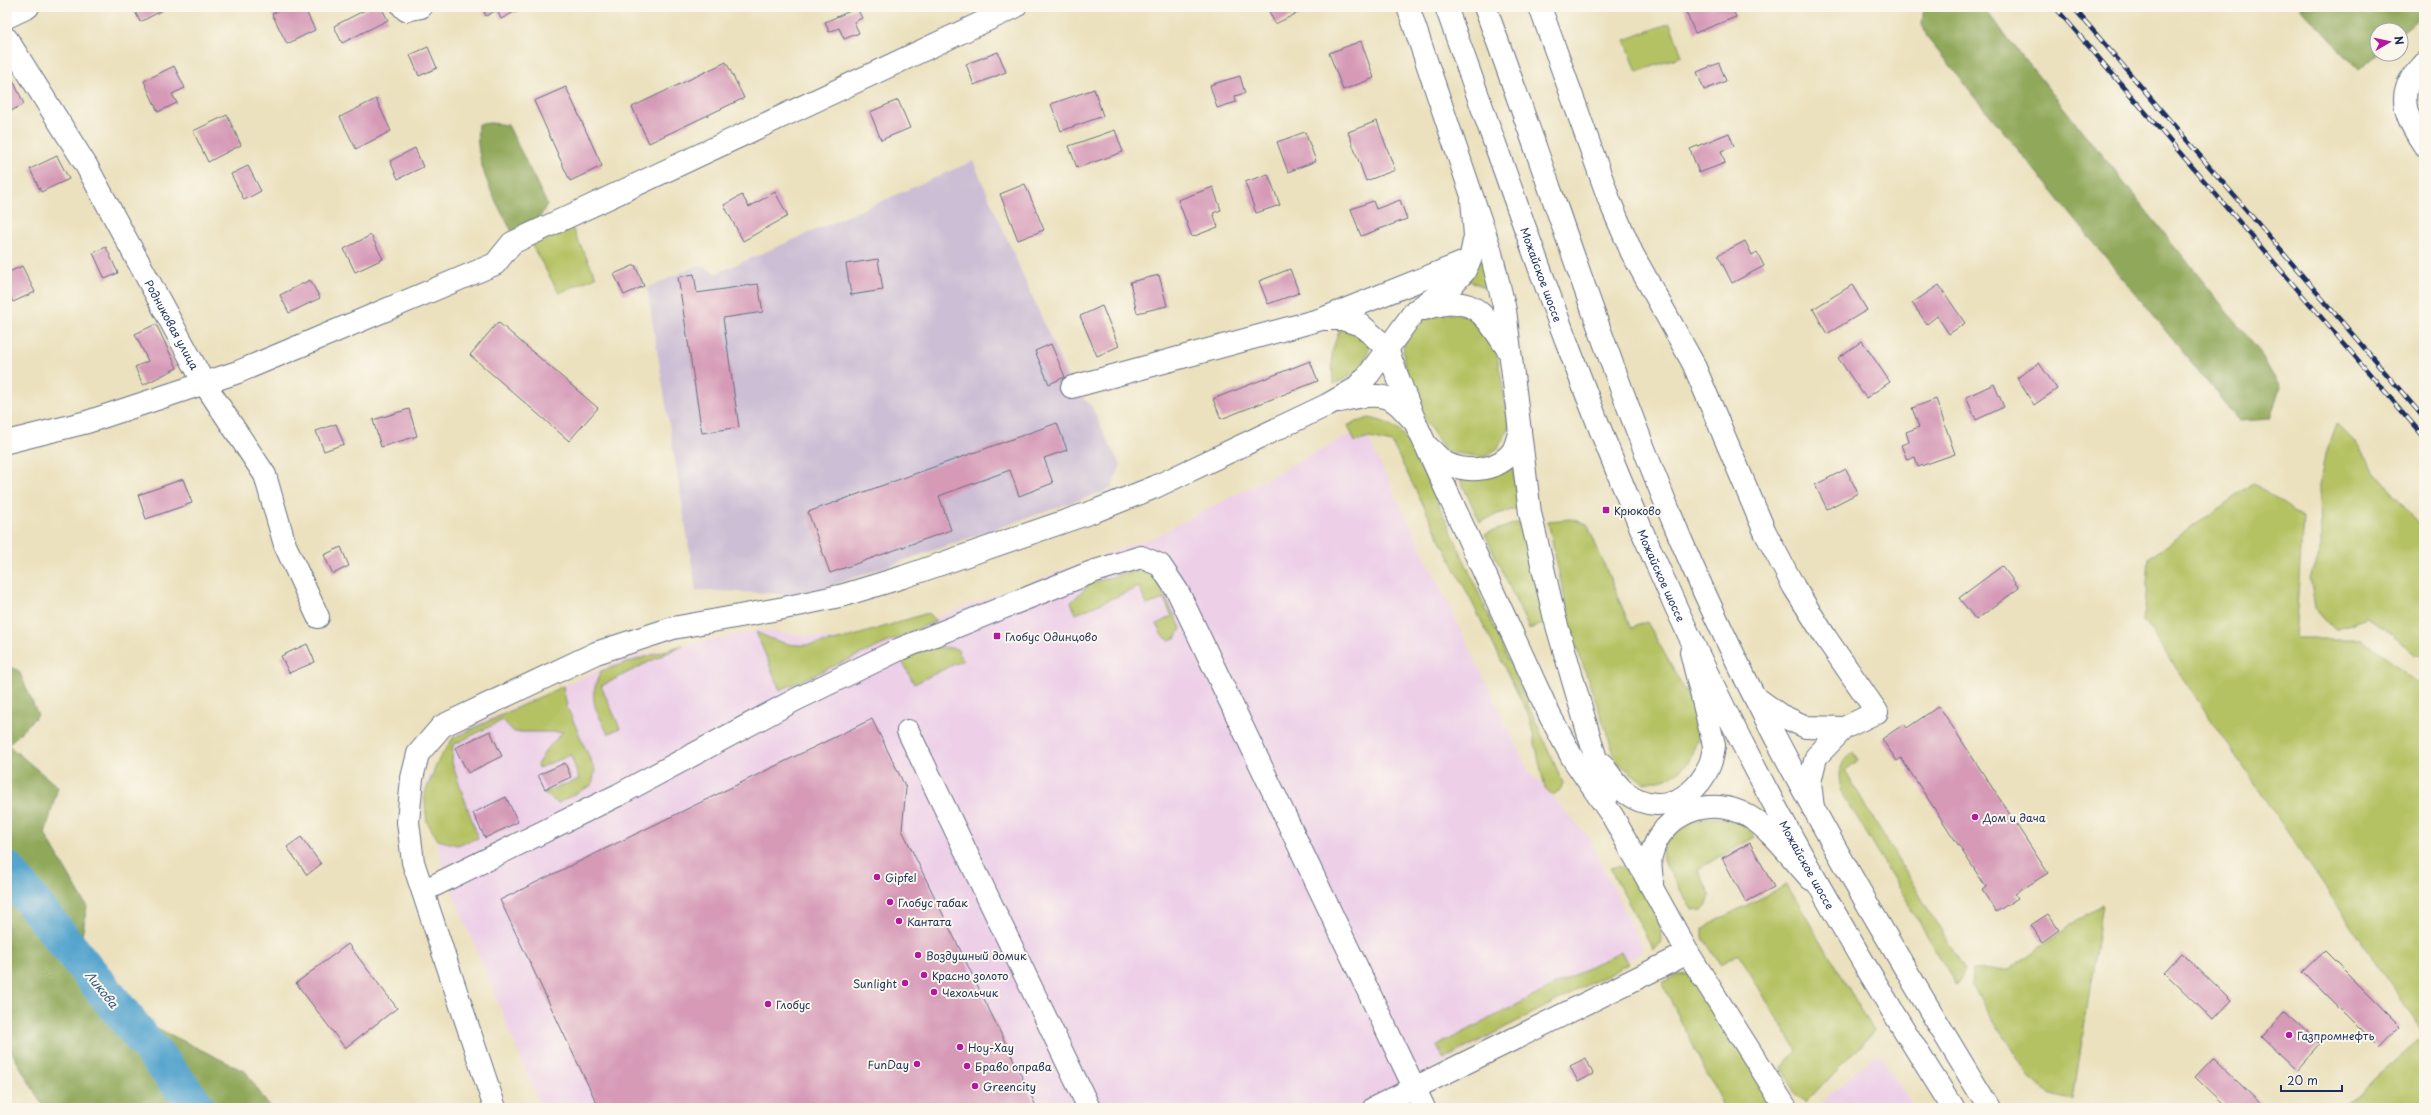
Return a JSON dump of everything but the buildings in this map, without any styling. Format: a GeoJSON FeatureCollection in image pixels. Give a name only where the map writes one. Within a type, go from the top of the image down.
{"type":"FeatureCollection","features":[{"type":"Feature","properties":{"kind":"street"},"geometry":{"type":"LineString","coordinates":[[7,17],[28,7]]}},
{"type":"Feature","properties":{"kind":"street"},"geometry":{"type":"LineString","coordinates":[[403,7],[406,10],[421,7]]}},
{"type":"Feature","properties":{"kind":"street"},"geometry":{"type":"LineString","coordinates":[[7,442],[87,422],[238,372],[495,264],[512,243],[1015,7]]}},
{"type":"Feature","properties":{"kind":"street"},"geometry":{"type":"LineString","coordinates":[[1408,7],[1490,249],[1505,310],[1512,356],[1530,513],[1555,619],[1613,817]]}},
{"type":"Feature","properties":{"kind":"street","name":"Можайское шоссе"},"geometry":{"type":"LineString","coordinates":[[1446,7],[1564,334],[1609,449],[1681,616],[1753,763],[1818,886],[1953,1108]]}},
{"type":"Feature","properties":{"kind":"street"},"geometry":{"type":"LineString","coordinates":[[1485,7],[1593,316],[1636,430],[1682,542],[1756,698],[1846,870],[1989,1108]]}},
{"type":"Feature","properties":{"kind":"street"},"geometry":{"type":"LineString","coordinates":[[1540,7],[1610,202],[1632,254],[1693,363],[1765,532],[1810,613],[1877,712],[1844,728],[1816,757],[1810,782],[1813,808]]}},
{"type":"Feature","properties":{"kind":"street","name":"Родниковая улица"},"geometry":{"type":"LineString","coordinates":[[7,39],[86,165],[204,383],[265,475],[285,545],[318,617]]}},
{"type":"Feature","properties":{"kind":"street"},"geometry":{"type":"LineString","coordinates":[[2424,64],[2407,86],[2406,105],[2412,127],[2424,146]]}},
{"type":"Feature","properties":{"kind":"street"},"geometry":{"type":"LineString","coordinates":[[495,1108],[413,862],[409,834],[410,794],[418,754],[442,726],[596,653],[673,628],[784,608],[851,593],[903,577],[1094,511],[1154,487],[1327,405],[1355,388],[1369,374],[1386,347],[1414,312],[1452,285],[1464,272],[1470,260],[1475,236],[1472,199]]}},
{"type":"Feature","properties":{"kind":"street"},"geometry":{"type":"LineString","coordinates":[[1072,387],[1322,319],[1470,260]]}},
{"type":"Feature","properties":{"kind":"street"},"geometry":{"type":"LineString","coordinates":[[1414,312],[1446,302],[1462,303],[1478,311],[1512,356]]}},
{"type":"Feature","properties":{"kind":"street"},"geometry":{"type":"LineString","coordinates":[[1322,319],[1342,319],[1361,325],[1386,347],[1416,424],[1550,716],[1573,759],[1613,817],[1688,953],[1786,1108]]}},
{"type":"Feature","properties":{"kind":"street"},"geometry":{"type":"LineString","coordinates":[[1327,405],[1359,396],[1376,396],[1394,400],[1416,424]]}},
{"type":"Feature","properties":{"kind":"street"},"geometry":{"type":"LineString","coordinates":[[1427,446],[1447,464],[1464,469],[1478,469],[1492,466],[1504,459],[1513,450],[1520,430]]}},
{"type":"Feature","properties":{"kind":"street"},"geometry":{"type":"LineString","coordinates":[[423,891],[630,789],[795,700],[900,649],[1092,572],[1141,557],[1160,565],[1178,592],[1424,1108]]}},
{"type":"Feature","properties":{"kind":"street"},"geometry":{"type":"LineString","coordinates":[[1592,749],[1617,785],[1640,800],[1653,803],[1667,803],[1692,792],[1701,783],[1713,759],[1714,745],[1681,616]]}},
{"type":"Feature","properties":{"kind":"street"},"geometry":{"type":"LineString","coordinates":[[1756,698],[1780,715],[1806,727],[1844,728]]}},
{"type":"Feature","properties":{"kind":"street"},"geometry":{"type":"LineString","coordinates":[[908,731],[1089,1108]]}},
{"type":"Feature","properties":{"kind":"street"},"geometry":{"type":"LineString","coordinates":[[1652,888],[1650,857],[1656,842],[1664,829],[1675,818],[1691,810],[1704,806],[1720,806],[1735,809],[1749,816],[1818,886]]}},
{"type":"Feature","properties":{"kind":"street"},"geometry":{"type":"LineString","coordinates":[[1374,1108],[1688,953]]}},
{"type":"Feature","properties":{"kind":"shaded area"},"geometry":{"type":"Polygon","coordinates":[[[973,161],[1072,387],[1092,407],[1109,444],[1121,465],[1111,489],[804,595],[696,590],[647,288],[699,265],[717,273],[973,161]]]}},
{"type":"Feature","properties":{"kind":"shaded area"},"geometry":{"type":"Polygon","coordinates":[[[1363,428],[1529,771],[1587,835],[1644,951],[1400,1087],[1410,1108],[541,1108],[442,866],[426,781],[458,732],[629,657],[760,630],[867,643],[1156,536],[1363,428]]]}},
{"type":"Feature","properties":{"kind":"shaded area"},"geometry":{"type":"Polygon","coordinates":[[[1878,1052],[1915,1108],[1815,1108],[1878,1052]]]}},
{"type":"Feature","properties":{"kind":"green space"},"geometry":{"type":"Polygon","coordinates":[[[1924,7],[1983,7],[2258,350],[2280,387],[2270,419],[2239,421],[1928,39],[1922,24],[1924,7]]]}},
{"type":"Feature","properties":{"kind":"green space"},"geometry":{"type":"Polygon","coordinates":[[[2299,7],[2424,7],[2424,15],[2409,27],[2409,22],[2369,22],[2369,62],[2359,70],[2299,7]]]}},
{"type":"Feature","properties":{"kind":"green space"},"geometry":{"type":"Polygon","coordinates":[[[1670,23],[1682,56],[1637,72],[1625,40],[1670,23]]]}},
{"type":"Feature","properties":{"kind":"green space"},"geometry":{"type":"Polygon","coordinates":[[[491,123],[508,125],[547,204],[540,217],[513,233],[499,208],[487,181],[479,153],[478,124],[491,123]]]}},
{"type":"Feature","properties":{"kind":"green space"},"geometry":{"type":"Polygon","coordinates":[[[571,226],[596,277],[559,293],[531,244],[571,226]]]}},
{"type":"Feature","properties":{"kind":"green space"},"geometry":{"type":"Polygon","coordinates":[[[1479,244],[1492,290],[1467,280],[1479,244]]]}},
{"type":"Feature","properties":{"kind":"green space"},"geometry":{"type":"Polygon","coordinates":[[[1440,313],[1466,315],[1483,328],[1495,345],[1510,426],[1498,448],[1484,457],[1447,452],[1428,425],[1419,408],[1405,371],[1403,354],[1406,338],[1414,324],[1440,313]]]}},
{"type":"Feature","properties":{"kind":"green space"},"geometry":{"type":"Polygon","coordinates":[[[1340,327],[1369,340],[1368,349],[1367,357],[1360,368],[1348,377],[1333,384],[1332,352],[1340,327]]]}},
{"type":"Feature","properties":{"kind":"green space"},"geometry":{"type":"Polygon","coordinates":[[[1369,418],[1382,421],[1397,429],[1410,444],[1452,533],[1563,783],[1560,791],[1553,796],[1545,788],[1529,716],[1392,443],[1370,438],[1355,442],[1348,425],[1369,418]]]}},
{"type":"Feature","properties":{"kind":"green space"},"geometry":{"type":"Polygon","coordinates":[[[2336,423],[2358,445],[2374,471],[2424,529],[2424,657],[2415,656],[2393,634],[2366,618],[2335,630],[2315,608],[2310,577],[2321,547],[2320,484],[2325,454],[2336,423]]]}},
{"type":"Feature","properties":{"kind":"green space"},"geometry":{"type":"Polygon","coordinates":[[[1512,464],[1519,508],[1498,514],[1480,522],[1458,475],[1512,464]]]}},
{"type":"Feature","properties":{"kind":"green space"},"geometry":{"type":"Polygon","coordinates":[[[2254,483],[2303,518],[2295,639],[2361,639],[2424,686],[2424,1033],[2144,621],[2149,558],[2254,483]]]}},
{"type":"Feature","properties":{"kind":"green space"},"geometry":{"type":"Polygon","coordinates":[[[1571,519],[1587,524],[1631,628],[1647,622],[1686,692],[1695,714],[1699,736],[1688,763],[1672,777],[1644,783],[1617,762],[1572,634],[1548,521],[1571,519]]]}},
{"type":"Feature","properties":{"kind":"green space"},"geometry":{"type":"Polygon","coordinates":[[[1522,521],[1546,623],[1529,629],[1485,534],[1522,521]]]}},
{"type":"Feature","properties":{"kind":"green space"},"geometry":{"type":"Polygon","coordinates":[[[1131,571],[1144,571],[1154,576],[1181,628],[1177,637],[1170,640],[1162,636],[1157,624],[1172,616],[1164,599],[1147,605],[1139,587],[1076,614],[1071,602],[1091,583],[1131,571]]]}},
{"type":"Feature","properties":{"kind":"green space"},"geometry":{"type":"Polygon","coordinates":[[[928,613],[936,621],[780,690],[756,632],[786,643],[811,645],[844,638],[928,613]]]}},
{"type":"Feature","properties":{"kind":"green space"},"geometry":{"type":"Polygon","coordinates":[[[683,645],[601,686],[620,728],[608,734],[594,703],[594,690],[601,671],[683,645]]]}},
{"type":"Feature","properties":{"kind":"green space"},"geometry":{"type":"Polygon","coordinates":[[[943,647],[957,649],[963,660],[914,684],[901,659],[930,648],[943,647]]]}},
{"type":"Feature","properties":{"kind":"green space"},"geometry":{"type":"Polygon","coordinates":[[[7,665],[19,671],[38,715],[8,745],[58,787],[45,834],[87,907],[80,948],[105,998],[141,1020],[246,1072],[270,1108],[44,1108],[7,1044],[7,665]]]}},
{"type":"Feature","properties":{"kind":"green space"},"geometry":{"type":"Polygon","coordinates":[[[563,686],[567,707],[595,770],[592,785],[558,803],[543,793],[579,779],[571,755],[538,768],[537,765],[546,750],[563,732],[514,732],[503,720],[453,745],[452,763],[478,838],[457,845],[438,840],[427,822],[424,795],[439,759],[453,738],[563,686]]]}},
{"type":"Feature","properties":{"kind":"green space"},"geometry":{"type":"Polygon","coordinates":[[[1853,752],[1858,760],[1845,771],[1964,969],[1957,986],[1842,792],[1839,780],[1840,770],[1842,765],[1853,752]]]}},
{"type":"Feature","properties":{"kind":"green space"},"geometry":{"type":"Polygon","coordinates":[[[1711,817],[1736,821],[1750,831],[1755,837],[1698,869],[1710,896],[1707,905],[1700,911],[1692,910],[1663,860],[1661,841],[1674,825],[1711,817]]]}},
{"type":"Feature","properties":{"kind":"green space"},"geometry":{"type":"Polygon","coordinates":[[[1619,866],[1628,870],[1636,877],[1650,897],[1655,909],[1661,932],[1661,942],[1653,949],[1610,868],[1619,866]]]}},
{"type":"Feature","properties":{"kind":"green space"},"geometry":{"type":"Polygon","coordinates":[[[1787,885],[1874,1031],[1806,1103],[1796,1095],[1781,1067],[1796,1051],[1739,954],[1720,964],[1703,938],[1703,929],[1711,923],[1787,885]]]}},
{"type":"Feature","properties":{"kind":"green space"},"geometry":{"type":"Polygon","coordinates":[[[2103,903],[2073,1100],[2050,1095],[2029,1077],[1971,984],[1972,970],[2009,969],[2103,903]]]}},
{"type":"Feature","properties":{"kind":"green space"},"geometry":{"type":"Polygon","coordinates":[[[1621,951],[1628,964],[1444,1059],[1437,1046],[1621,951]]]}},
{"type":"Feature","properties":{"kind":"green space"},"geometry":{"type":"Polygon","coordinates":[[[1690,974],[1779,1108],[1724,1108],[1662,983],[1678,975],[1690,974]]]}},
{"type":"Feature","properties":{"kind":"green space"},"geometry":{"type":"Polygon","coordinates":[[[2424,1035],[2424,1108],[2341,1108],[2424,1035]]]}},
{"type":"Feature","properties":{"kind":"waterway","name":"Ликова"},"geometry":{"type":"LineString","coordinates":[[7,870],[198,1108]]}},
{"type":"Feature","properties":{"kind":"railway"},"geometry":{"type":"LineString","coordinates":[[2055,7],[2424,437]]}},
{"type":"Feature","properties":{"kind":"railway"},"geometry":{"type":"LineString","coordinates":[[2073,7],[2424,418]]}},
{"type":"Feature","properties":{"kind":"place","name":"Крюково"},"geometry":{"type":"Point","coordinates":[1606,510]}},
{"type":"Feature","properties":{"kind":"place","name":"Глобус Одинцово"},"geometry":{"type":"Point","coordinates":[997,636]}},
{"type":"Feature","properties":{"kind":"place","name":"Дом и дача"},"geometry":{"type":"Point","coordinates":[1975,817]}},
{"type":"Feature","properties":{"kind":"place","name":"Gipfel"},"geometry":{"type":"Point","coordinates":[877,877]}},
{"type":"Feature","properties":{"kind":"place","name":"Глобус табак"},"geometry":{"type":"Point","coordinates":[890,902]}},
{"type":"Feature","properties":{"kind":"place","name":"Кантата"},"geometry":{"type":"Point","coordinates":[899,921]}},
{"type":"Feature","properties":{"kind":"place","name":"Воздушный домик"},"geometry":{"type":"Point","coordinates":[918,955]}},
{"type":"Feature","properties":{"kind":"place","name":"Красно золото"},"geometry":{"type":"Point","coordinates":[924,975]}},
{"type":"Feature","properties":{"kind":"place","name":"Sunlight"},"geometry":{"type":"Point","coordinates":[905,983]}},
{"type":"Feature","properties":{"kind":"place","name":"Чехольчик"},"geometry":{"type":"Point","coordinates":[934,992]}},
{"type":"Feature","properties":{"kind":"place","name":"Глобус"},"geometry":{"type":"Point","coordinates":[768,1004]}},
{"type":"Feature","properties":{"kind":"place","name":"Газпромнефть"},"geometry":{"type":"Point","coordinates":[2289,1035]}},
{"type":"Feature","properties":{"kind":"place","name":"Ноу-Хау"},"geometry":{"type":"Point","coordinates":[960,1047]}},
{"type":"Feature","properties":{"kind":"place","name":"FunDay"},"geometry":{"type":"Point","coordinates":[917,1064]}},
{"type":"Feature","properties":{"kind":"place","name":"Браво оправа"},"geometry":{"type":"Point","coordinates":[967,1066]}},
{"type":"Feature","properties":{"kind":"place","name":"Greencity"},"geometry":{"type":"Point","coordinates":[975,1086]}}]}
